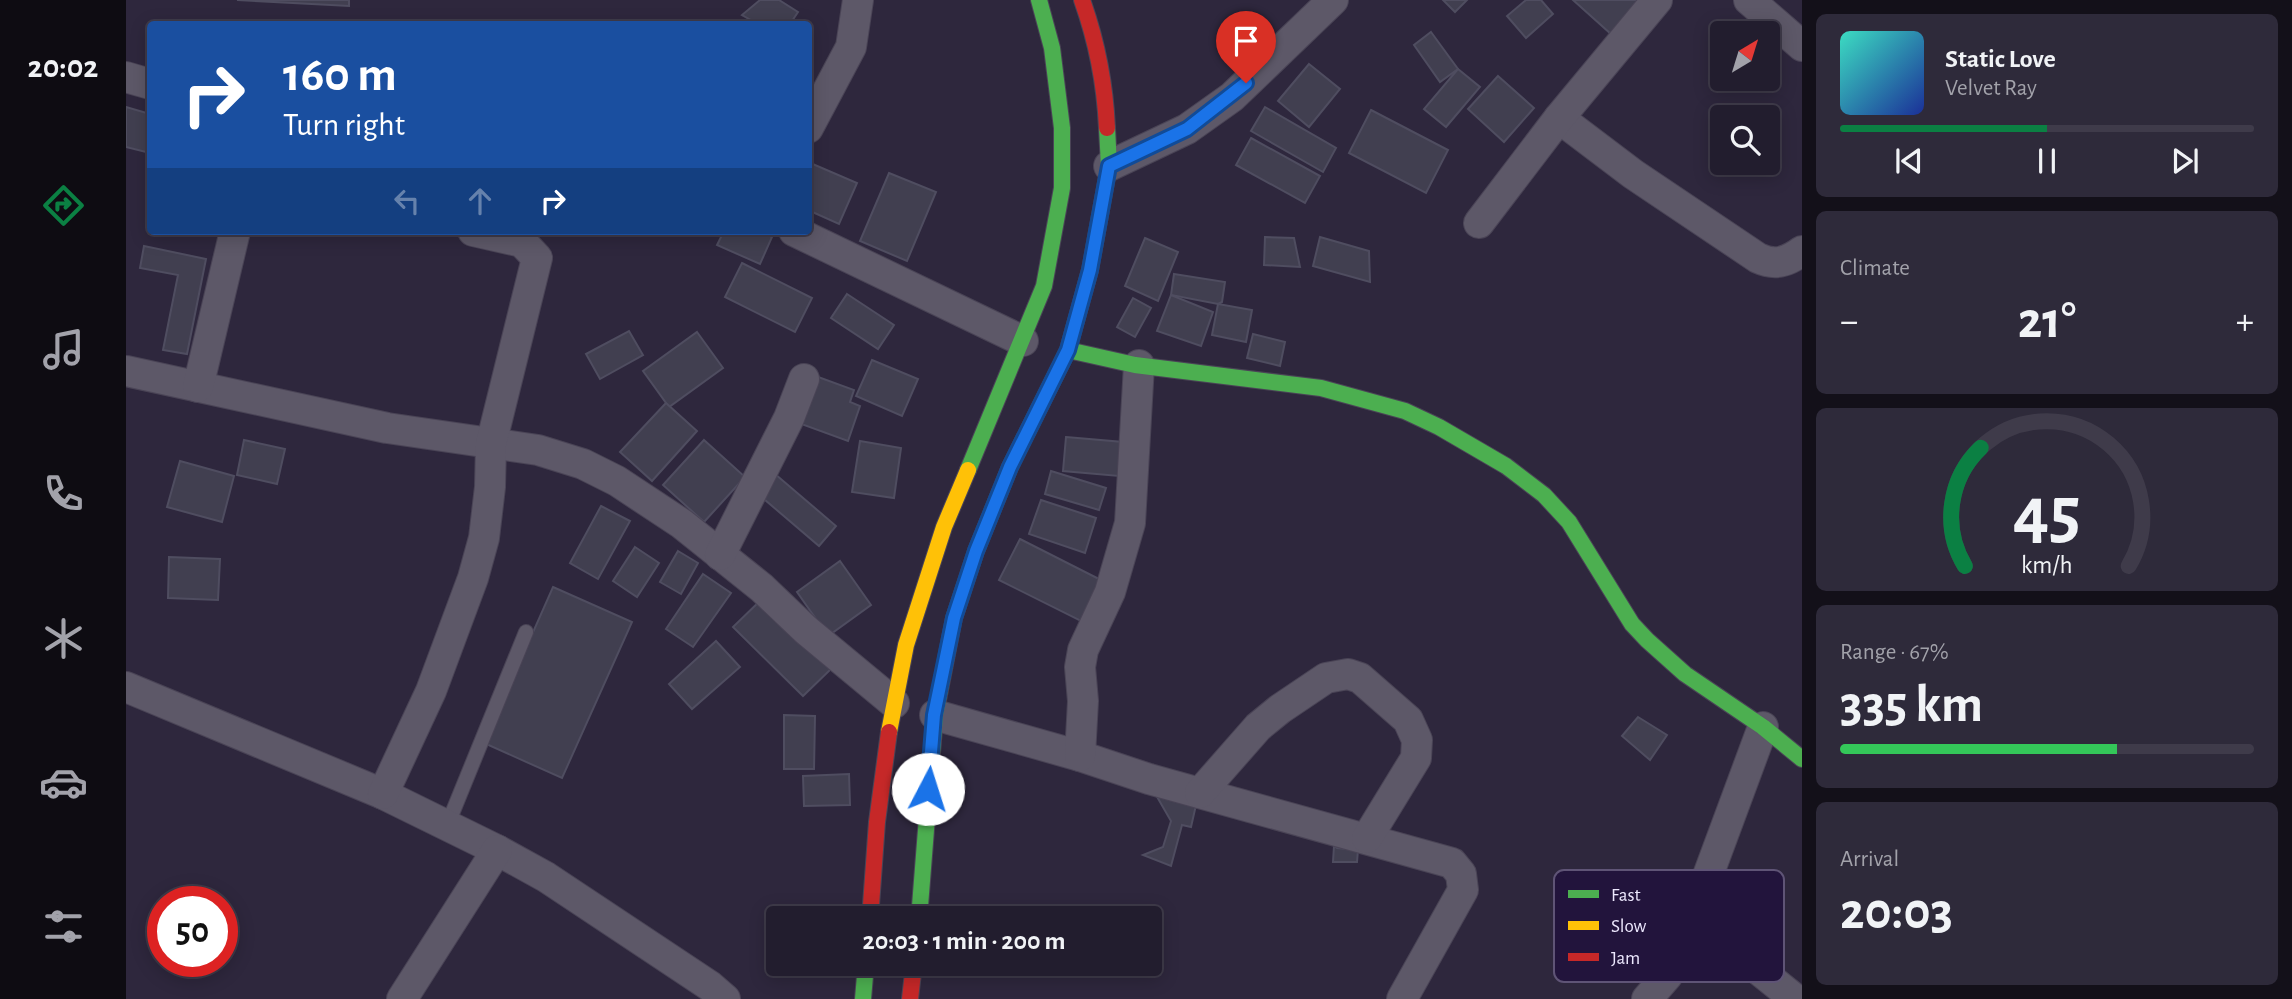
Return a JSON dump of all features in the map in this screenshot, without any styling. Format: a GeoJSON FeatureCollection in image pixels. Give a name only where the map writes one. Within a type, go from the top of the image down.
{"type":"FeatureCollection","features":[{"type":"Feature","properties":{"kind":"main road"},"geometry":{"type":"LineString","coordinates":[[871,906],[877,822],[894,703],[906,645],[944,527],[1044,286],[1062,188],[1061,115],[1052,48],[1039,0]]}},
{"type":"Feature","properties":{"kind":"main road"},"geometry":{"type":"LineString","coordinates":[[920,906],[934,715],[954,618],[976,551],[1010,467],[1068,350],[1090,270],[1109,166],[1106,102],[1101,67],[1082,0]]}},
{"type":"Feature","properties":{"kind":"main road"},"geometry":{"type":"LineString","coordinates":[[1068,350],[1139,365],[1243,377],[1344,394],[1405,411],[1439,426],[1506,466],[1544,495],[1569,522],[1632,624],[1647,640],[1685,674],[1763,727],[1802,759]]}},
{"type":"Feature","properties":{"kind":"main road"},"geometry":{"type":"LineString","coordinates":[[863,999],[865,976]]}},
{"type":"Feature","properties":{"kind":"main road"},"geometry":{"type":"LineString","coordinates":[[910,999],[913,976]]}},
{"type":"Feature","properties":{"kind":"street"},"geometry":{"type":"LineString","coordinates":[[812,120],[851,47],[858,0]]}},
{"type":"Feature","properties":{"kind":"street"},"geometry":{"type":"LineString","coordinates":[[1109,166],[1187,129],[1232,97],[1334,0]]}},
{"type":"Feature","properties":{"kind":"street"},"geometry":{"type":"LineString","coordinates":[[1479,223],[1559,118],[1657,0]]}},
{"type":"Feature","properties":{"kind":"street"},"geometry":{"type":"LineString","coordinates":[[1749,0],[1802,46]]}},
{"type":"Feature","properties":{"kind":"street"},"geometry":{"type":"LineString","coordinates":[[126,77],[147,83]]}},
{"type":"Feature","properties":{"kind":"street"},"geometry":{"type":"LineString","coordinates":[[1559,118],[1633,174],[1758,258],[1767,262],[1783,262],[1802,251]]}},
{"type":"Feature","properties":{"kind":"street"},"geometry":{"type":"LineString","coordinates":[[198,387],[234,235]]}},
{"type":"Feature","properties":{"kind":"street"},"geometry":{"type":"LineString","coordinates":[[383,794],[431,691],[474,578],[484,538],[490,487],[491,444],[537,258],[522,242],[491,235]]}},
{"type":"Feature","properties":{"kind":"street"},"geometry":{"type":"LineString","coordinates":[[802,235],[1023,341]]}},
{"type":"Feature","properties":{"kind":"street"},"geometry":{"type":"LineString","coordinates":[[1080,756],[1083,701],[1080,667],[1083,650],[1110,592],[1130,523],[1139,365]]}},
{"type":"Feature","properties":{"kind":"street"},"geometry":{"type":"LineString","coordinates":[[126,370],[387,428],[538,450],[583,464],[617,481],[682,524],[762,588],[894,703]]}},
{"type":"Feature","properties":{"kind":"street"},"geometry":{"type":"LineString","coordinates":[[720,555],[789,418],[804,379]]}},
{"type":"Feature","properties":{"kind":"street"},"geometry":{"type":"LineString","coordinates":[[1200,793],[1258,727],[1280,709],[1326,678],[1348,674],[1360,678],[1408,720],[1418,740],[1416,758],[1367,838]]}},
{"type":"Feature","properties":{"kind":"street"},"geometry":{"type":"LineString","coordinates":[[126,687],[383,794],[497,850],[546,877],[718,993],[747,999]]}},
{"type":"Feature","properties":{"kind":"street"},"geometry":{"type":"LineString","coordinates":[[934,715],[1080,756],[1149,779],[1452,863],[1464,881],[1463,890],[1402,999]]}},
{"type":"Feature","properties":{"kind":"street"},"geometry":{"type":"LineString","coordinates":[[1710,870],[1763,727]]}},
{"type":"Feature","properties":{"kind":"street"},"geometry":{"type":"LineString","coordinates":[[401,999],[497,850]]}},
{"type":"Feature","properties":{"kind":"street"},"geometry":{"type":"LineString","coordinates":[[1647,999],[1662,982]]}},
{"type":"Feature","properties":{"kind":"street"},"geometry":{"type":"LineString","coordinates":[[1774,982],[1795,999]]}},
{"type":"Feature","properties":{"kind":"lane"},"geometry":{"type":"LineString","coordinates":[[447,826],[526,632]]}},
{"type":"Feature","properties":{"kind":"building"},"geometry":{"type":"Polygon","coordinates":[[[237,0],[349,0],[349,6],[237,0]]]}},
{"type":"Feature","properties":{"kind":"building"},"geometry":{"type":"Polygon","coordinates":[[[760,0],[779,0],[798,12],[792,21],[753,21],[742,15],[760,0]]]}},
{"type":"Feature","properties":{"kind":"building"},"geometry":{"type":"Polygon","coordinates":[[[1443,0],[1467,0],[1455,12],[1443,0]]]}},
{"type":"Feature","properties":{"kind":"building"},"geometry":{"type":"Polygon","coordinates":[[[1526,0],[1541,0],[1553,14],[1526,38],[1507,16],[1526,0]]]}},
{"type":"Feature","properties":{"kind":"building"},"geometry":{"type":"Polygon","coordinates":[[[1573,0],[1642,0],[1611,34],[1573,0]]]}},
{"type":"Feature","properties":{"kind":"building"},"geometry":{"type":"Polygon","coordinates":[[[1431,32],[1458,69],[1440,82],[1414,45],[1431,32]]]}},
{"type":"Feature","properties":{"kind":"building"},"geometry":{"type":"Polygon","coordinates":[[[1309,64],[1340,89],[1309,127],[1278,101],[1309,64]]]}},
{"type":"Feature","properties":{"kind":"building"},"geometry":{"type":"Polygon","coordinates":[[[1458,69],[1480,87],[1446,127],[1424,109],[1458,69]]]}},
{"type":"Feature","properties":{"kind":"building"},"geometry":{"type":"Polygon","coordinates":[[[1498,76],[1534,108],[1504,142],[1468,109],[1498,76]]]}},
{"type":"Feature","properties":{"kind":"building"},"geometry":{"type":"Polygon","coordinates":[[[126,107],[147,113],[147,152],[126,147],[126,107]]]}},
{"type":"Feature","properties":{"kind":"building"},"geometry":{"type":"Polygon","coordinates":[[[1265,107],[1336,148],[1323,172],[1251,131],[1265,107]]]}},
{"type":"Feature","properties":{"kind":"building"},"geometry":{"type":"Polygon","coordinates":[[[1371,110],[1448,150],[1426,193],[1349,153],[1371,110]]]}},
{"type":"Feature","properties":{"kind":"building"},"geometry":{"type":"Polygon","coordinates":[[[1251,138],[1320,176],[1305,203],[1236,165],[1251,138]]]}},
{"type":"Feature","properties":{"kind":"building"},"geometry":{"type":"Polygon","coordinates":[[[812,164],[857,183],[839,224],[812,212],[812,164]]]}},
{"type":"Feature","properties":{"kind":"building"},"geometry":{"type":"Polygon","coordinates":[[[889,173],[936,192],[907,261],[860,241],[889,173]]]}},
{"type":"Feature","properties":{"kind":"building"},"geometry":{"type":"Polygon","coordinates":[[[722,235],[772,237],[760,264],[717,245],[722,235]]]}},
{"type":"Feature","properties":{"kind":"building"},"geometry":{"type":"Polygon","coordinates":[[[1265,237],[1294,238],[1300,267],[1264,265],[1265,237]]]}},
{"type":"Feature","properties":{"kind":"building"},"geometry":{"type":"Polygon","coordinates":[[[1320,237],[1369,251],[1370,282],[1313,266],[1320,237]]]}},
{"type":"Feature","properties":{"kind":"building"},"geometry":{"type":"Polygon","coordinates":[[[1145,238],[1178,252],[1158,301],[1125,286],[1145,238]]]}},
{"type":"Feature","properties":{"kind":"building"},"geometry":{"type":"Polygon","coordinates":[[[144,246],[206,259],[187,354],[163,350],[178,275],[140,268],[144,246]]]}},
{"type":"Feature","properties":{"kind":"building"},"geometry":{"type":"Polygon","coordinates":[[[742,263],[812,298],[795,332],[725,297],[742,263]]]}},
{"type":"Feature","properties":{"kind":"building"},"geometry":{"type":"Polygon","coordinates":[[[1174,274],[1225,282],[1222,302],[1218,304],[1171,295],[1174,274]]]}},
{"type":"Feature","properties":{"kind":"building"},"geometry":{"type":"Polygon","coordinates":[[[847,294],[894,325],[878,349],[831,318],[847,294]]]}},
{"type":"Feature","properties":{"kind":"building"},"geometry":{"type":"Polygon","coordinates":[[[1171,295],[1213,312],[1201,346],[1157,331],[1171,295]]]}},
{"type":"Feature","properties":{"kind":"building"},"geometry":{"type":"Polygon","coordinates":[[[1133,298],[1151,308],[1135,337],[1117,327],[1133,298]]]}},
{"type":"Feature","properties":{"kind":"building"},"geometry":{"type":"Polygon","coordinates":[[[1218,304],[1252,310],[1246,342],[1212,335],[1218,304]]]}},
{"type":"Feature","properties":{"kind":"building"},"geometry":{"type":"Polygon","coordinates":[[[629,331],[643,355],[600,379],[586,354],[629,331]]]}},
{"type":"Feature","properties":{"kind":"building"},"geometry":{"type":"Polygon","coordinates":[[[697,332],[723,368],[669,407],[643,371],[697,332]]]}},
{"type":"Feature","properties":{"kind":"building"},"geometry":{"type":"Polygon","coordinates":[[[1253,334],[1285,342],[1280,366],[1247,358],[1253,334]]]}},
{"type":"Feature","properties":{"kind":"building"},"geometry":{"type":"Polygon","coordinates":[[[872,360],[918,379],[902,416],[856,396],[872,360]]]}},
{"type":"Feature","properties":{"kind":"building"},"geometry":{"type":"Polygon","coordinates":[[[810,374],[854,390],[850,402],[860,406],[848,441],[793,421],[810,374]]]}},
{"type":"Feature","properties":{"kind":"building"},"geometry":{"type":"Polygon","coordinates":[[[666,403],[697,431],[652,481],[620,452],[666,403]]]}},
{"type":"Feature","properties":{"kind":"building"},"geometry":{"type":"Polygon","coordinates":[[[1066,437],[1123,442],[1119,476],[1063,471],[1066,437]]]}},
{"type":"Feature","properties":{"kind":"building"},"geometry":{"type":"Polygon","coordinates":[[[244,440],[285,449],[277,484],[237,475],[244,440]]]}},
{"type":"Feature","properties":{"kind":"building"},"geometry":{"type":"Polygon","coordinates":[[[704,440],[745,477],[704,522],[663,485],[704,440]]]}},
{"type":"Feature","properties":{"kind":"building"},"geometry":{"type":"Polygon","coordinates":[[[860,441],[901,448],[894,498],[852,492],[860,441]]]}},
{"type":"Feature","properties":{"kind":"building"},"geometry":{"type":"Polygon","coordinates":[[[180,461],[234,476],[222,522],[167,507],[180,461]]]}},
{"type":"Feature","properties":{"kind":"building"},"geometry":{"type":"Polygon","coordinates":[[[1051,471],[1106,488],[1099,510],[1045,494],[1051,471]]]}},
{"type":"Feature","properties":{"kind":"building"},"geometry":{"type":"Polygon","coordinates":[[[775,474],[836,526],[819,546],[758,494],[775,474]]]}},
{"type":"Feature","properties":{"kind":"building"},"geometry":{"type":"Polygon","coordinates":[[[1041,500],[1096,518],[1085,553],[1029,534],[1041,500]]]}},
{"type":"Feature","properties":{"kind":"building"},"geometry":{"type":"Polygon","coordinates":[[[601,506],[630,521],[598,579],[570,563],[601,506]]]}},
{"type":"Feature","properties":{"kind":"building"},"geometry":{"type":"Polygon","coordinates":[[[1020,539],[1101,580],[1081,621],[999,580],[1020,539]]]}},
{"type":"Feature","properties":{"kind":"building"},"geometry":{"type":"Polygon","coordinates":[[[635,547],[659,563],[637,597],[613,581],[635,547]]]}},
{"type":"Feature","properties":{"kind":"building"},"geometry":{"type":"Polygon","coordinates":[[[678,551],[698,563],[681,594],[660,582],[678,551]]]}},
{"type":"Feature","properties":{"kind":"building"},"geometry":{"type":"Polygon","coordinates":[[[169,557],[220,559],[218,600],[168,598],[169,557]]]}},
{"type":"Feature","properties":{"kind":"building"},"geometry":{"type":"Polygon","coordinates":[[[840,561],[871,605],[828,636],[797,592],[840,561]]]}},
{"type":"Feature","properties":{"kind":"building"},"geometry":{"type":"Polygon","coordinates":[[[703,574],[731,593],[693,647],[666,629],[703,574]]]}},
{"type":"Feature","properties":{"kind":"building"},"geometry":{"type":"Polygon","coordinates":[[[553,587],[632,622],[562,778],[484,743],[553,587]]]}},
{"type":"Feature","properties":{"kind":"building"},"geometry":{"type":"Polygon","coordinates":[[[763,598],[832,668],[803,696],[733,627],[763,598]]]}},
{"type":"Feature","properties":{"kind":"building"},"geometry":{"type":"Polygon","coordinates":[[[716,641],[740,667],[692,709],[669,684],[716,641]]]}},
{"type":"Feature","properties":{"kind":"building"},"geometry":{"type":"Polygon","coordinates":[[[784,715],[815,716],[814,769],[784,769],[784,715]]]}},
{"type":"Feature","properties":{"kind":"building"},"geometry":{"type":"Polygon","coordinates":[[[1638,717],[1667,735],[1650,760],[1622,736],[1638,717]]]}},
{"type":"Feature","properties":{"kind":"building"},"geometry":{"type":"Polygon","coordinates":[[[849,774],[850,805],[804,806],[803,776],[849,774]]]}},
{"type":"Feature","properties":{"kind":"building"},"geometry":{"type":"Polygon","coordinates":[[[1156,795],[1196,805],[1191,827],[1182,825],[1171,866],[1143,855],[1163,847],[1171,821],[1156,795]]]}},
{"type":"Feature","properties":{"kind":"building"},"geometry":{"type":"Polygon","coordinates":[[[1334,846],[1358,850],[1357,862],[1333,862],[1334,846]]]}},
{"type":"Feature","properties":{"kind":"traffic: fast"},"geometry":{"type":"LineString","coordinates":[[968,470],[1044,286],[1062,188],[1062,128],[1052,48],[1039,0]]}},
{"type":"Feature","properties":{"kind":"traffic: fast"},"geometry":{"type":"LineString","coordinates":[[920,906],[935,715],[954,618],[976,551],[1010,467],[1068,350],[1090,270],[1109,166],[1107,128]]}},
{"type":"Feature","properties":{"kind":"traffic: fast"},"geometry":{"type":"LineString","coordinates":[[1068,350],[1135,365],[1321,388],[1405,411],[1439,427],[1506,466],[1544,495],[1569,522],[1632,624],[1647,640],[1685,674],[1763,727],[1802,759]]}},
{"type":"Feature","properties":{"kind":"traffic: fast"},"geometry":{"type":"LineString","coordinates":[[863,999],[865,976]]}},
{"type":"Feature","properties":{"kind":"traffic: slow"},"geometry":{"type":"LineString","coordinates":[[889,732],[906,645],[944,527],[968,470]]}},
{"type":"Feature","properties":{"kind":"traffic: jam"},"geometry":{"type":"LineString","coordinates":[[1082,0],[1099,63],[1107,128]]}},
{"type":"Feature","properties":{"kind":"traffic: jam"},"geometry":{"type":"LineString","coordinates":[[871,906],[877,822],[889,732]]}},
{"type":"Feature","properties":{"kind":"traffic: jam"},"geometry":{"type":"LineString","coordinates":[[910,999],[913,976]]}},
{"type":"Feature","properties":{"kind":"route"},"geometry":{"type":"LineString","coordinates":[[928,789],[934,715],[954,618],[976,551],[1010,467],[1068,350],[1090,270],[1109,166],[1187,129],[1232,97],[1246,83]]}}]}
